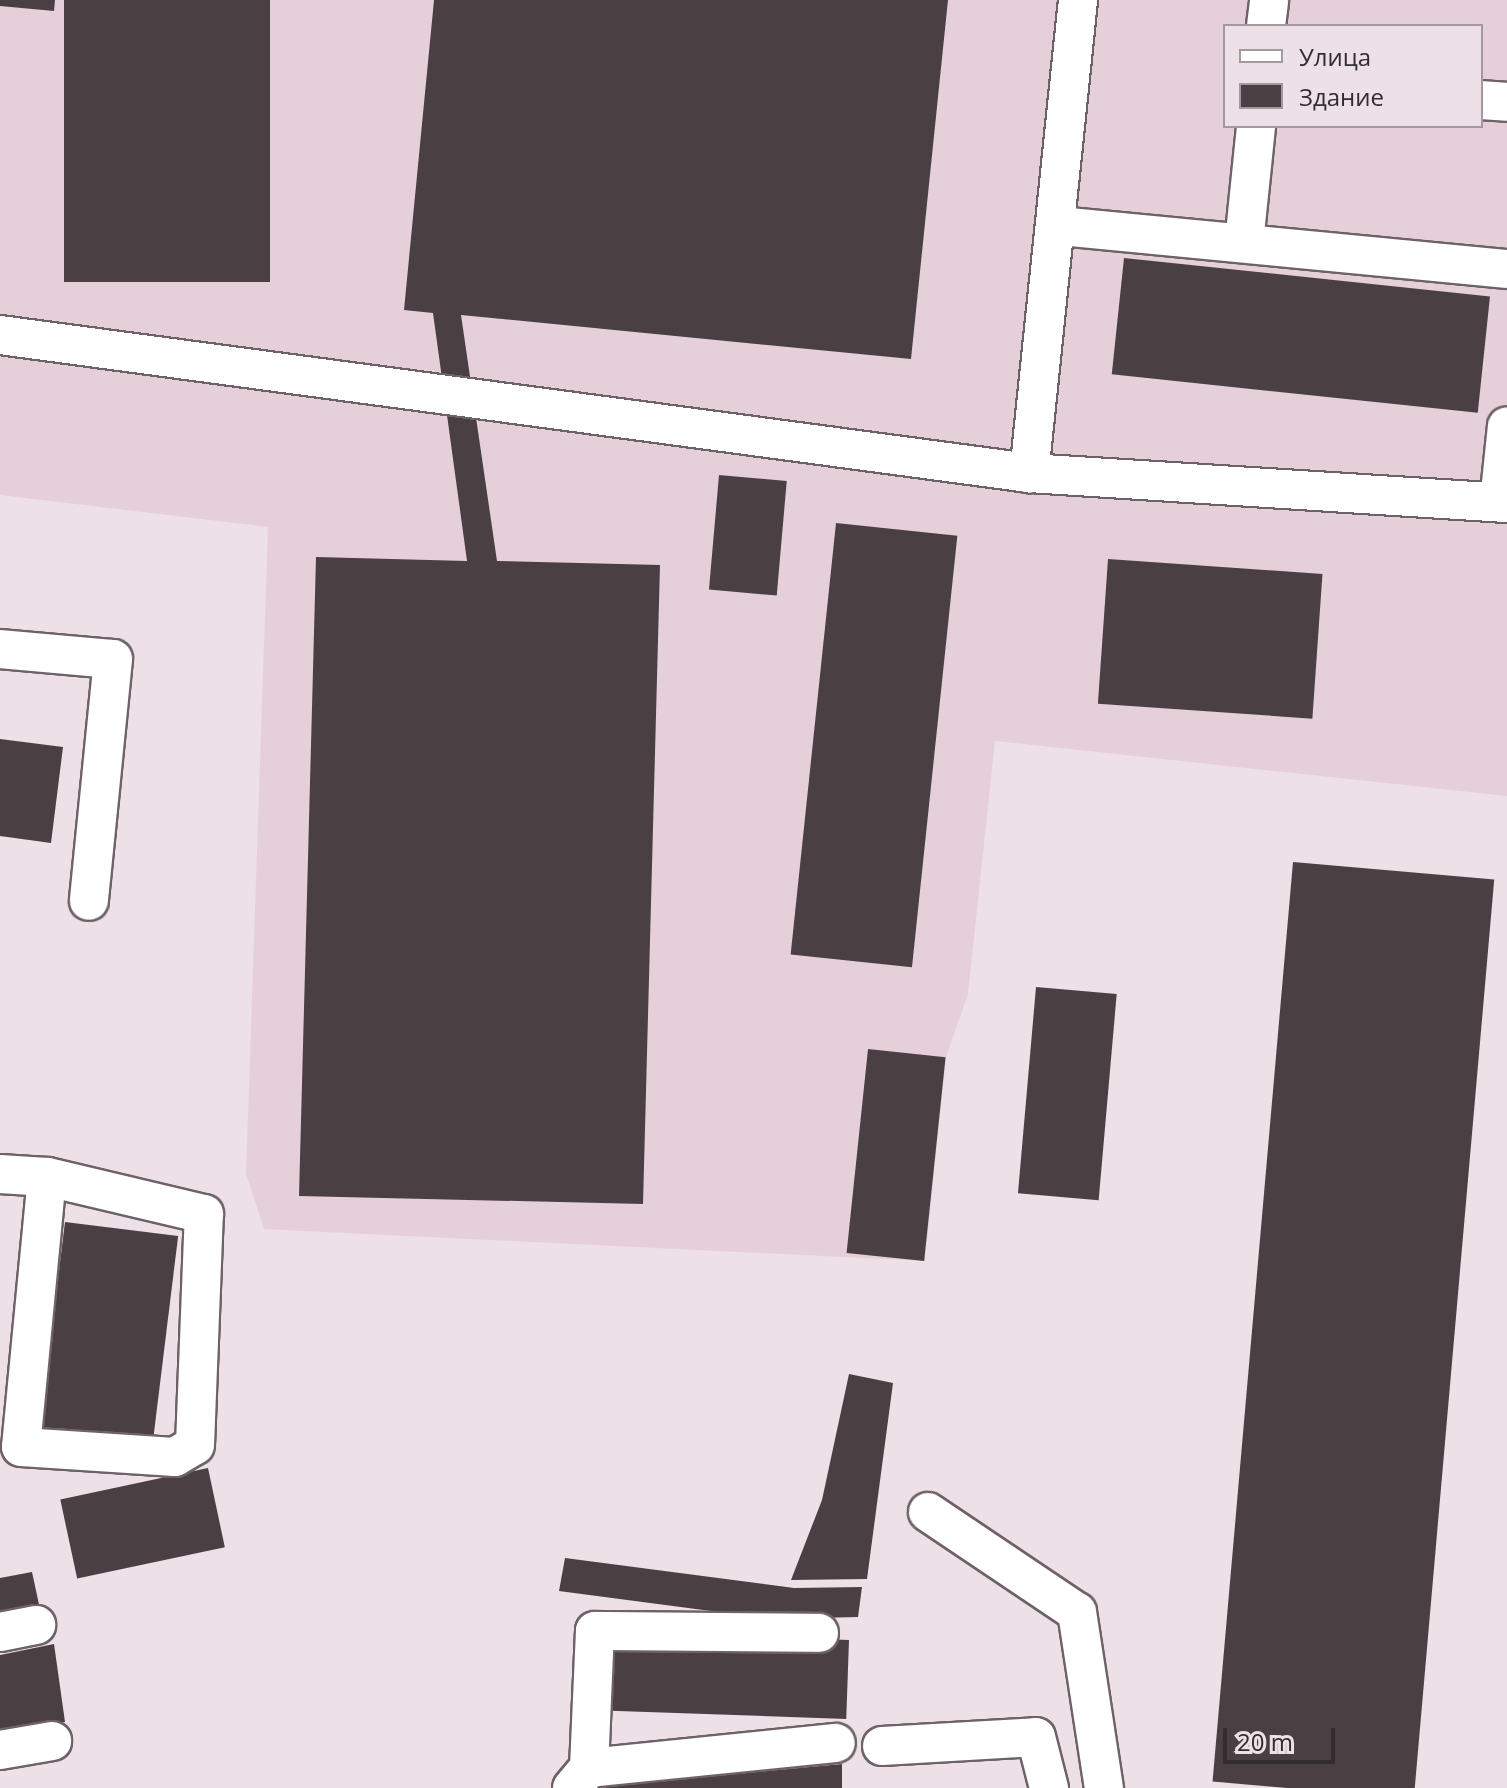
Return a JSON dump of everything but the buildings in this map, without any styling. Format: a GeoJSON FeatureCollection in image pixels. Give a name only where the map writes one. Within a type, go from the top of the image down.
{"type":"FeatureCollection","features":[{"type":"Feature","properties":{"kind":"lane"},"geometry":{"type":"LineString","coordinates":[[1029,473],[1059,226],[1078,0]]}},
{"type":"Feature","properties":{"kind":"lane"},"geometry":{"type":"LineString","coordinates":[[1266,24],[1269,0]]}},
{"type":"Feature","properties":{"kind":"lane"},"geometry":{"type":"LineString","coordinates":[[1483,100],[1507,102]]}},
{"type":"Feature","properties":{"kind":"lane"},"geometry":{"type":"LineString","coordinates":[[1244,243],[1256,128]]}},
{"type":"Feature","properties":{"kind":"lane"},"geometry":{"type":"LineString","coordinates":[[1059,226],[1507,269]]}},
{"type":"Feature","properties":{"kind":"lane"},"geometry":{"type":"LineString","coordinates":[[0,335],[309,382],[1029,473],[1503,503],[1507,426]]}},
{"type":"Feature","properties":{"kind":"lane"},"geometry":{"type":"LineString","coordinates":[[0,649],[113,659],[89,901]]}},
{"type":"Feature","properties":{"kind":"lane"},"geometry":{"type":"LineString","coordinates":[[0,1174],[47,1177],[204,1214],[195,1445],[175,1457],[21,1447],[47,1177]]}},
{"type":"Feature","properties":{"kind":"lane"},"geometry":{"type":"LineString","coordinates":[[928,1512],[1077,1612],[1104,1788]]}},
{"type":"Feature","properties":{"kind":"lane"},"geometry":{"type":"LineString","coordinates":[[819,1633],[595,1631],[580,1778],[836,1743]]}},
{"type":"Feature","properties":{"kind":"lane"},"geometry":{"type":"LineString","coordinates":[[882,1746],[1036,1737],[1049,1788]]}},
{"type":"Feature","properties":{"kind":"lane"},"geometry":{"type":"LineString","coordinates":[[0,1750],[52,1741]]}},
{"type":"Feature","properties":{"kind":"shaded area"},"geometry":{"type":"Polygon","coordinates":[[[0,0],[1507,0],[1507,796],[995,741],[968,994],[946,1057],[925,1261],[264,1229],[246,1174],[268,527],[0,495],[0,0]]]}}]}
